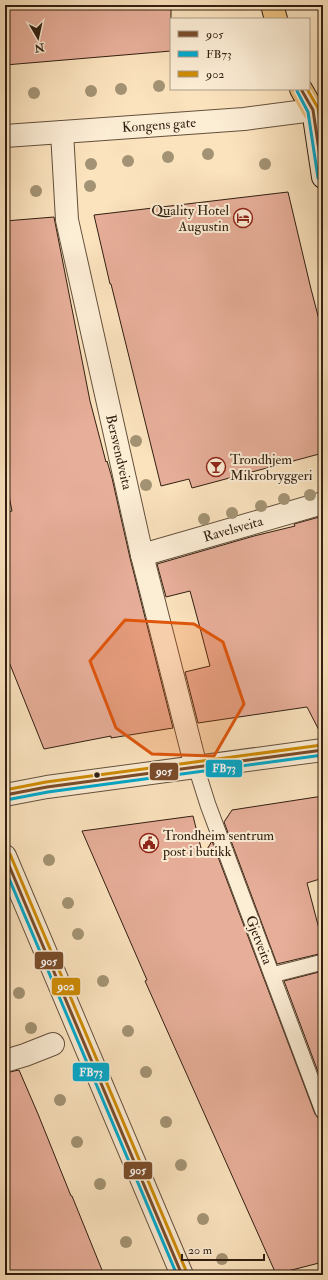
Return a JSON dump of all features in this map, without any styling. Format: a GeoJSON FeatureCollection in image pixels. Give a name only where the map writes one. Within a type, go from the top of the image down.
{"type":"FeatureCollection","features":[{"type":"Feature","properties":{"kind":"main road"},"geometry":{"type":"LineString","coordinates":[[272,5],[276,18]]}},
{"type":"Feature","properties":{"kind":"main road"},"geometry":{"type":"LineString","coordinates":[[303,90],[321,114]]}},
{"type":"Feature","properties":{"kind":"street","name":"Kongens gate"},"geometry":{"type":"LineString","coordinates":[[5,136],[321,114]]}},
{"type":"Feature","properties":{"kind":"street"},"geometry":{"type":"LineString","coordinates":[[321,114],[323,177]]}},
{"type":"Feature","properties":{"kind":"street","name":"Bersvendveita"},"geometry":{"type":"LineString","coordinates":[[62,132],[67,220],[142,556],[184,716],[196,768]]}},
{"type":"Feature","properties":{"kind":"street","name":"Ravelsveita"},"geometry":{"type":"LineString","coordinates":[[142,556],[323,503]]}},
{"type":"Feature","properties":{"kind":"street"},"geometry":{"type":"LineString","coordinates":[[5,795],[47,787],[323,750]]}},
{"type":"Feature","properties":{"kind":"street"},"geometry":{"type":"LineString","coordinates":[[5,856],[182,1275]]}},
{"type":"Feature","properties":{"kind":"street"},"geometry":{"type":"LineString","coordinates":[[5,1061],[53,1044]]}},
{"type":"Feature","properties":{"kind":"lane","name":"Gjetveita"},"geometry":{"type":"LineString","coordinates":[[196,768],[208,805],[323,1111]]}},
{"type":"Feature","properties":{"kind":"lane"},"geometry":{"type":"LineString","coordinates":[[272,975],[323,962]]}},
{"type":"Feature","properties":{"kind":"highlighted area"},"geometry":{"type":"Polygon","coordinates":[[[125,620],[194,624],[223,642],[244,704],[214,756],[152,754],[116,728],[90,661],[125,620]]]}},
{"type":"Feature","properties":{"kind":"building"},"geometry":{"type":"Polygon","coordinates":[[[5,5],[171,5],[170,51],[5,65],[5,5]]]}},
{"type":"Feature","properties":{"kind":"building"},"geometry":{"type":"Polygon","coordinates":[[[288,192],[323,335],[323,453],[192,488],[189,479],[161,486],[94,215],[288,192]]]}},
{"type":"Feature","properties":{"kind":"building"},"geometry":{"type":"Polygon","coordinates":[[[54,217],[90,401],[106,462],[107,461],[112,478],[130,558],[173,728],[111,738],[111,736],[44,749],[5,652],[5,513],[12,511],[5,476],[5,221],[54,217]]]}},
{"type":"Feature","properties":{"kind":"building"},"geometry":{"type":"Polygon","coordinates":[[[323,516],[323,738],[307,707],[198,723],[185,672],[210,666],[190,591],[166,597],[157,564],[254,536],[295,526],[294,524],[323,516]]]}},
{"type":"Feature","properties":{"kind":"building"},"geometry":{"type":"Polygon","coordinates":[[[323,796],[323,878],[307,883],[323,944],[323,953],[277,964],[224,822],[232,810],[323,796]]]}},
{"type":"Feature","properties":{"kind":"building"},"geometry":{"type":"Polygon","coordinates":[[[193,816],[203,856],[212,841],[315,1114],[318,1118],[323,1120],[323,1262],[276,1274],[145,981],[147,980],[82,831],[193,816]]]}},
{"type":"Feature","properties":{"kind":"building"},"geometry":{"type":"Polygon","coordinates":[[[323,971],[323,1085],[284,981],[323,971]]]}},
{"type":"Feature","properties":{"kind":"building"},"geometry":{"type":"Polygon","coordinates":[[[19,1070],[104,1275],[5,1275],[5,1073],[19,1070]]]}},
{"type":"Feature","properties":{"kind":"transit line","name":"905"},"geometry":{"type":"LineString","coordinates":[[302,90],[313,110],[323,177]]}},
{"type":"Feature","properties":{"kind":"transit line","name":"902"},"geometry":{"type":"LineString","coordinates":[[308,90],[318,108],[323,143]]}},
{"type":"Feature","properties":{"kind":"transit line","name":"FB73"},"geometry":{"type":"LineString","coordinates":[[297,91],[308,112],[318,178]]}},
{"type":"Feature","properties":{"kind":"transit line","name":"902"},"geometry":{"type":"LineString","coordinates":[[5,790],[46,782],[322,745]]}},
{"type":"Feature","properties":{"kind":"transit line","name":"905"},"geometry":{"type":"LineString","coordinates":[[5,795],[47,787],[323,750]]}},
{"type":"Feature","properties":{"kind":"transit line","name":"FB73"},"geometry":{"type":"LineString","coordinates":[[6,800],[48,792],[323,755]]}},
{"type":"Feature","properties":{"kind":"transit line","name":"902"},"geometry":{"type":"LineString","coordinates":[[10,854],[187,1273]]}},
{"type":"Feature","properties":{"kind":"transit line","name":"905"},"geometry":{"type":"LineString","coordinates":[[5,856],[182,1275]]}},
{"type":"Feature","properties":{"kind":"transit line","name":"FB73"},"geometry":{"type":"LineString","coordinates":[[5,869],[177,1275]]}},
{"type":"Feature","properties":{"kind":"place","name":"Quality Hotel Augustin"},"geometry":{"type":"Point","coordinates":[243,218]}},
{"type":"Feature","properties":{"kind":"place","name":"Trondhjem Mikrobryggeri"},"geometry":{"type":"Point","coordinates":[216,467]}},
{"type":"Feature","properties":{"kind":"place","name":"Trondheim sentrum post i butikk"},"geometry":{"type":"Point","coordinates":[149,843]}}]}
